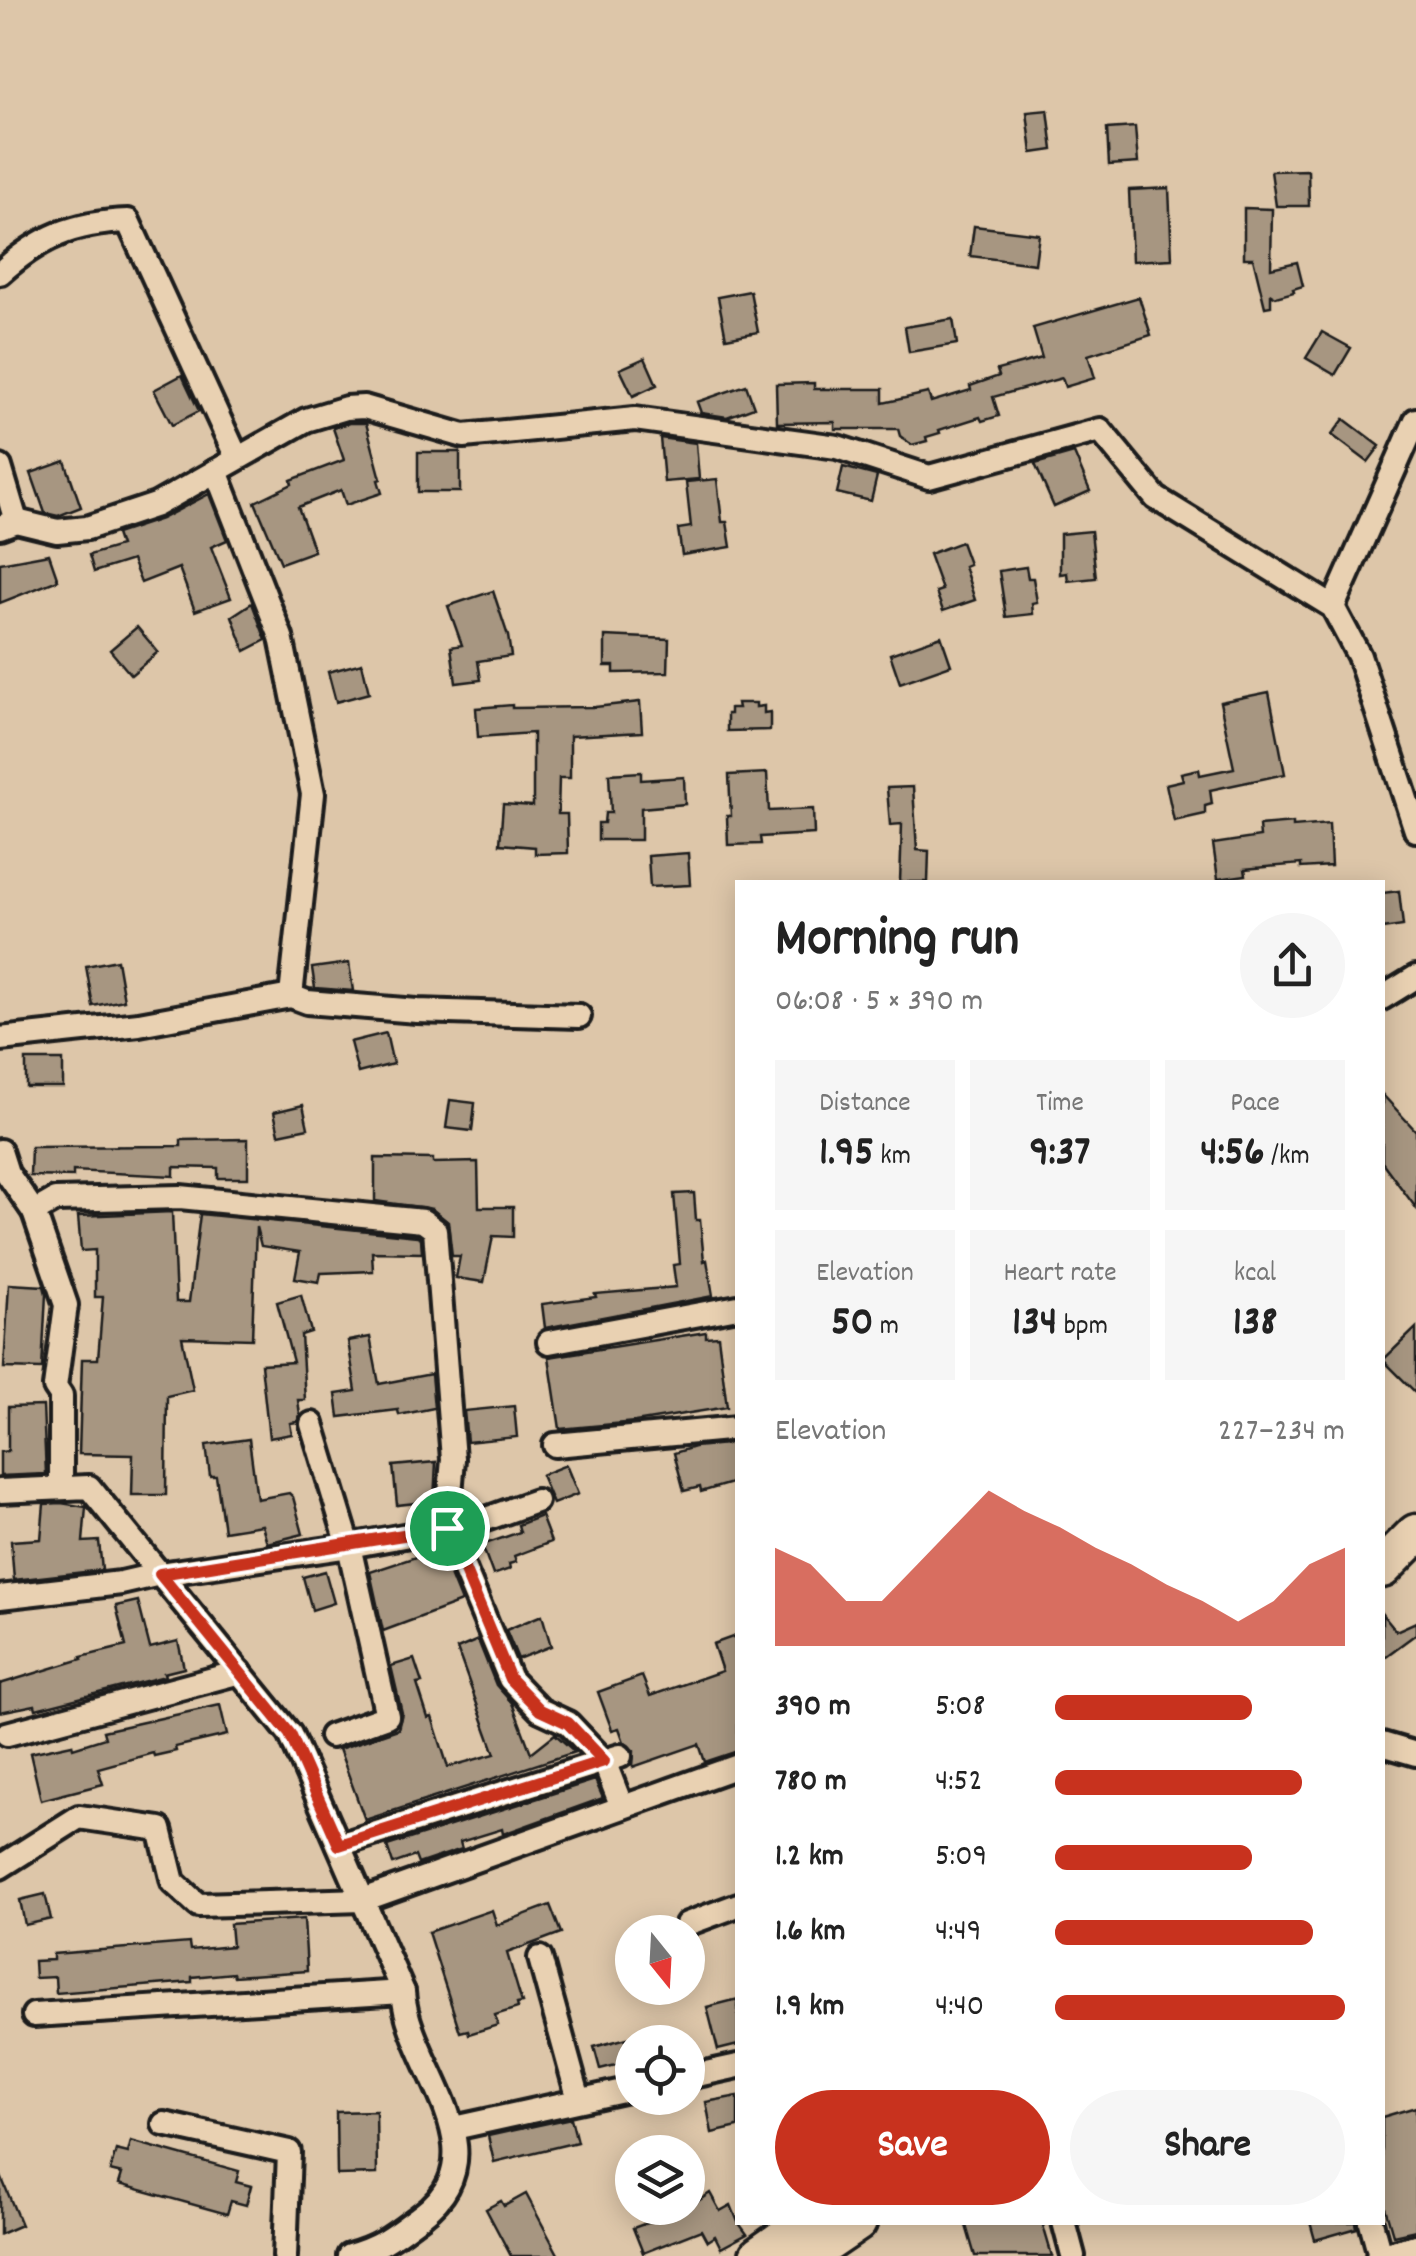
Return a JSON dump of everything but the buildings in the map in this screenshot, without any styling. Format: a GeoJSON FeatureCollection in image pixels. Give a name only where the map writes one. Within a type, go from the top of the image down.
{"type":"FeatureCollection","features":[{"type":"Feature","properties":{"kind":"main road"},"geometry":{"type":"LineString","coordinates":[[1385,1565],[1416,1534]]}},
{"type":"Feature","properties":{"kind":"main road"},"geometry":{"type":"LineString","coordinates":[[1385,1593],[1416,1564]]}},
{"type":"Feature","properties":{"kind":"main road"},"geometry":{"type":"LineString","coordinates":[[759,2256],[803,2225]]}},
{"type":"Feature","properties":{"kind":"main road"},"geometry":{"type":"LineString","coordinates":[[807,2256],[854,2225]]}},
{"type":"Feature","properties":{"kind":"street"},"geometry":{"type":"LineString","coordinates":[[0,273],[29,247],[55,233],[128,220],[237,458]]}},
{"type":"Feature","properties":{"kind":"street"},"geometry":{"type":"LineString","coordinates":[[0,467],[8,524],[57,531],[87,528],[156,505],[306,420],[346,408],[364,407],[464,436],[635,419],[836,447],[929,476],[1100,430],[1156,498],[1333,608],[1360,656],[1416,830]]}},
{"type":"Feature","properties":{"kind":"street"},"geometry":{"type":"LineString","coordinates":[[1333,608],[1416,420]]}},
{"type":"Feature","properties":{"kind":"street"},"geometry":{"type":"LineString","coordinates":[[216,470],[281,637],[314,794],[291,996]]}},
{"type":"Feature","properties":{"kind":"street"},"geometry":{"type":"LineString","coordinates":[[1385,996],[1416,978]]}},
{"type":"Feature","properties":{"kind":"street"},"geometry":{"type":"LineString","coordinates":[[0,1039],[139,1024],[291,996],[307,1002],[417,1011],[579,1016]]}},
{"type":"Feature","properties":{"kind":"street"},"geometry":{"type":"LineString","coordinates":[[0,1151],[7,1173],[34,1212],[66,1304],[55,1387],[61,1396],[60,1488]]}},
{"type":"Feature","properties":{"kind":"street"},"geometry":{"type":"LineString","coordinates":[[34,1212],[55,1200],[180,1197],[423,1221],[434,1230],[453,1459],[447,1528],[510,1679],[540,1710],[568,1723],[612,1758],[622,1807]]}},
{"type":"Feature","properties":{"kind":"street"},"geometry":{"type":"LineString","coordinates":[[549,1342],[735,1315]]}},
{"type":"Feature","properties":{"kind":"street"},"geometry":{"type":"LineString","coordinates":[[312,1424],[349,1546],[387,1716],[331,1736]]}},
{"type":"Feature","properties":{"kind":"street"},"geometry":{"type":"LineString","coordinates":[[555,1445],[735,1428]]}},
{"type":"Feature","properties":{"kind":"street"},"geometry":{"type":"LineString","coordinates":[[0,1491],[90,1487],[290,1734],[403,1992],[405,2015],[454,2128],[457,2170],[432,2206],[378,2248],[349,2256]]}},
{"type":"Feature","properties":{"kind":"street"},"geometry":{"type":"LineString","coordinates":[[0,1597],[121,1584],[160,1574],[349,1546],[475,1523],[536,1500]]}},
{"type":"Feature","properties":{"kind":"street"},"geometry":{"type":"LineString","coordinates":[[6,1734],[240,1672]]}},
{"type":"Feature","properties":{"kind":"street"},"geometry":{"type":"LineString","coordinates":[[1385,1745],[1416,1754]]}},
{"type":"Feature","properties":{"kind":"street"},"geometry":{"type":"LineString","coordinates":[[339,1845],[612,1758]]}},
{"type":"Feature","properties":{"kind":"street"},"geometry":{"type":"LineString","coordinates":[[0,1867],[79,1817],[160,1829],[173,1882],[198,1905],[363,1900],[735,1767]]}},
{"type":"Feature","properties":{"kind":"street"},"geometry":{"type":"LineString","coordinates":[[705,1917],[735,1906]]}},
{"type":"Feature","properties":{"kind":"street"},"geometry":{"type":"LineString","coordinates":[[540,1958],[579,2100]]}},
{"type":"Feature","properties":{"kind":"street"},"geometry":{"type":"LineString","coordinates":[[34,2015],[403,1992]]}},
{"type":"Feature","properties":{"kind":"street"},"geometry":{"type":"LineString","coordinates":[[705,2073],[735,2067]]}},
{"type":"Feature","properties":{"kind":"street"},"geometry":{"type":"LineString","coordinates":[[454,2128],[615,2092]]}},
{"type":"Feature","properties":{"kind":"street"},"geometry":{"type":"LineString","coordinates":[[164,2124],[289,2152],[285,2256]]}},
{"type":"Feature","properties":{"kind":"street"},"geometry":{"type":"LineString","coordinates":[[1065,2225],[1073,2256]]}},
{"type":"Feature","properties":{"kind":"street"},"geometry":{"type":"LineString","coordinates":[[1373,2225],[1379,2256],[1416,2246]]}},
{"type":"Feature","properties":{"kind":"route"},"geometry":{"type":"LineString","coordinates":[[447,1528],[510,1679],[540,1710],[568,1723],[604,1761],[339,1845],[290,1734],[160,1574],[447,1528]]}}]}
